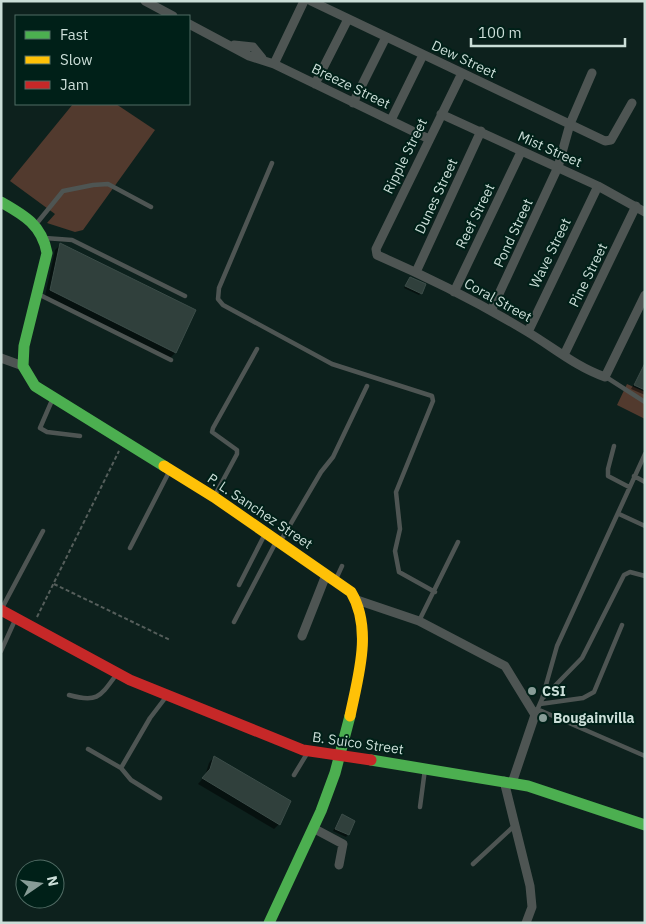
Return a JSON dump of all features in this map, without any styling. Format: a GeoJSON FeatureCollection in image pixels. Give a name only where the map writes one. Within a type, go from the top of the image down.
{"type":"FeatureCollection","features":[{"type":"Feature","properties":{"kind":"street"},"geometry":{"type":"LineString","coordinates":[[145,1],[171,15]]}},
{"type":"Feature","properties":{"kind":"street"},"geometry":{"type":"LineString","coordinates":[[274,64],[304,1]]}},
{"type":"Feature","properties":{"kind":"street","name":"Dew Street"},"geometry":{"type":"LineString","coordinates":[[310,1],[605,141],[611,140],[632,104]]}},
{"type":"Feature","properties":{"kind":"street"},"geometry":{"type":"LineString","coordinates":[[315,84],[348,19]]}},
{"type":"Feature","properties":{"kind":"street","name":"Breeze Street"},"geometry":{"type":"LineString","coordinates":[[190,24],[231,44],[253,47],[262,58],[429,139]]}},
{"type":"Feature","properties":{"kind":"street"},"geometry":{"type":"LineString","coordinates":[[353,102],[386,37]]}},
{"type":"Feature","properties":{"kind":"street"},"geometry":{"type":"LineString","coordinates":[[391,120],[423,55]]}},
{"type":"Feature","properties":{"kind":"street","name":"Ripple Street"},"geometry":{"type":"LineString","coordinates":[[375,252],[462,73]]}},
{"type":"Feature","properties":{"kind":"street","name":"Pond Street"},"geometry":{"type":"LineString","coordinates":[[492,311],[558,167],[570,124],[592,73]]}},
{"type":"Feature","properties":{"kind":"street","name":"Mist Street"},"geometry":{"type":"LineString","coordinates":[[442,114],[598,186],[645,212]]}},
{"type":"Feature","properties":{"kind":"street","name":"Dunes Street"},"geometry":{"type":"LineString","coordinates":[[416,272],[481,131]]}},
{"type":"Feature","properties":{"kind":"street","name":"Reef Street"},"geometry":{"type":"LineString","coordinates":[[454,292],[522,152]]}},
{"type":"Feature","properties":{"kind":"street","name":"Wave Street"},"geometry":{"type":"LineString","coordinates":[[528,332],[598,186]]}},
{"type":"Feature","properties":{"kind":"street"},"geometry":{"type":"LineString","coordinates":[[1,202],[36,224],[46,238],[47,253],[24,346],[23,366],[1,358]]}},
{"type":"Feature","properties":{"kind":"street","name":"Pine Street"},"geometry":{"type":"LineString","coordinates":[[564,356],[636,206]]}},
{"type":"Feature","properties":{"kind":"street","name":"Coral Street"},"geometry":{"type":"LineString","coordinates":[[375,252],[492,311],[528,332],[572,362],[606,377]]}},
{"type":"Feature","properties":{"kind":"street"},"geometry":{"type":"LineString","coordinates":[[606,377],[645,296]]}},
{"type":"Feature","properties":{"kind":"street","name":"P. L. Sanchez Street"},"geometry":{"type":"LineString","coordinates":[[23,366],[35,386],[214,497],[331,578],[350,592],[356,600]]}},
{"type":"Feature","properties":{"kind":"street"},"geometry":{"type":"LineString","coordinates":[[302,636],[331,578]]}},
{"type":"Feature","properties":{"kind":"street"},"geometry":{"type":"LineString","coordinates":[[356,600],[419,621],[505,666],[536,712],[508,782],[515,825],[530,886],[532,907],[526,923]]}},
{"type":"Feature","properties":{"kind":"street"},"geometry":{"type":"LineString","coordinates":[[270,923],[276,904],[313,828],[340,757],[352,707],[361,653],[362,621],[356,600]]}},
{"type":"Feature","properties":{"kind":"street","name":"B. Suico Street"},"geometry":{"type":"LineString","coordinates":[[1,610],[31,628],[118,673],[308,751],[340,757],[383,761],[508,782],[555,794],[645,825]]}},
{"type":"Feature","properties":{"kind":"street"},"geometry":{"type":"LineString","coordinates":[[313,828],[343,844],[339,865]]}},
{"type":"Feature","properties":{"kind":"lane"},"geometry":{"type":"LineString","coordinates":[[272,163],[219,288],[218,299],[223,305],[332,364],[432,396],[433,401],[396,492],[400,529],[395,551],[399,572],[435,592]]}},
{"type":"Feature","properties":{"kind":"lane"},"geometry":{"type":"LineString","coordinates":[[36,224],[47,208],[63,191],[93,184],[108,184],[151,208]]}},
{"type":"Feature","properties":{"kind":"lane"},"geometry":{"type":"LineString","coordinates":[[46,238],[72,240],[185,296]]}},
{"type":"Feature","properties":{"kind":"lane"},"geometry":{"type":"LineString","coordinates":[[38,294],[171,360]]}},
{"type":"Feature","properties":{"kind":"lane"},"geometry":{"type":"LineString","coordinates":[[214,497],[237,454],[237,450],[215,436],[212,432],[213,428],[256,349]]}},
{"type":"Feature","properties":{"kind":"lane"},"geometry":{"type":"LineString","coordinates":[[606,377],[645,402]]}},
{"type":"Feature","properties":{"kind":"lane"},"geometry":{"type":"LineString","coordinates":[[234,622],[278,542],[321,472],[333,457],[367,386]]}},
{"type":"Feature","properties":{"kind":"lane"},"geometry":{"type":"LineString","coordinates":[[53,398],[40,428],[47,432],[80,436]]}},
{"type":"Feature","properties":{"kind":"lane"},"geometry":{"type":"LineString","coordinates":[[614,446],[608,476],[630,487]]}},
{"type":"Feature","properties":{"kind":"lane"},"geometry":{"type":"LineString","coordinates":[[645,454],[557,646],[541,702],[536,712],[645,756]]}},
{"type":"Feature","properties":{"kind":"lane"},"geometry":{"type":"LineString","coordinates":[[130,548],[170,470]]}},
{"type":"Feature","properties":{"kind":"lane"},"geometry":{"type":"LineString","coordinates":[[634,476],[645,482]]}},
{"type":"Feature","properties":{"kind":"lane"},"geometry":{"type":"LineString","coordinates":[[619,514],[645,526]]}},
{"type":"Feature","properties":{"kind":"lane"},"geometry":{"type":"LineString","coordinates":[[1,610],[43,531]]}},
{"type":"Feature","properties":{"kind":"lane"},"geometry":{"type":"LineString","coordinates":[[240,585],[265,533]]}},
{"type":"Feature","properties":{"kind":"lane"},"geometry":{"type":"LineString","coordinates":[[419,621],[435,592],[458,542]]}},
{"type":"Feature","properties":{"kind":"lane"},"geometry":{"type":"LineString","coordinates":[[331,578],[342,566]]}},
{"type":"Feature","properties":{"kind":"lane"},"geometry":{"type":"LineString","coordinates":[[541,702],[582,658],[624,575],[630,572],[645,576]]}},
{"type":"Feature","properties":{"kind":"lane"},"geometry":{"type":"LineString","coordinates":[[1,652],[16,618]]}},
{"type":"Feature","properties":{"kind":"lane"},"geometry":{"type":"LineString","coordinates":[[541,702],[583,698],[594,692],[622,625]]}},
{"type":"Feature","properties":{"kind":"lane"},"geometry":{"type":"LineString","coordinates":[[69,695],[86,700],[94,698],[101,694],[118,673]]}},
{"type":"Feature","properties":{"kind":"lane"},"geometry":{"type":"LineString","coordinates":[[121,768],[150,718],[168,694]]}},
{"type":"Feature","properties":{"kind":"lane"},"geometry":{"type":"LineString","coordinates":[[88,748],[121,768],[131,780],[160,798]]}},
{"type":"Feature","properties":{"kind":"lane"},"geometry":{"type":"LineString","coordinates":[[294,774],[308,751]]}},
{"type":"Feature","properties":{"kind":"lane"},"geometry":{"type":"LineString","coordinates":[[420,807],[425,768]]}},
{"type":"Feature","properties":{"kind":"lane"},"geometry":{"type":"LineString","coordinates":[[473,864],[515,825]]}},
{"type":"Feature","properties":{"kind":"path"},"geometry":{"type":"LineString","coordinates":[[31,628],[123,442]]}},
{"type":"Feature","properties":{"kind":"path"},"geometry":{"type":"LineString","coordinates":[[54,584],[170,640]]}},
{"type":"Feature","properties":{"kind":"shaded area"},"geometry":{"type":"Polygon","coordinates":[[[72,105],[118,105],[155,130],[83,230],[75,232],[47,223],[55,214],[10,181],[72,105]]]}},
{"type":"Feature","properties":{"kind":"shaded area"},"geometry":{"type":"Polygon","coordinates":[[[627,384],[645,392],[645,419],[617,405],[627,384]]]}},
{"type":"Feature","properties":{"kind":"building"},"geometry":{"type":"Polygon","coordinates":[[[60,243],[196,310],[176,353],[50,290],[60,243]]]}},
{"type":"Feature","properties":{"kind":"building"},"geometry":{"type":"Polygon","coordinates":[[[410,277],[426,284],[422,294],[405,286],[410,277]]]}},
{"type":"Feature","properties":{"kind":"building"},"geometry":{"type":"Polygon","coordinates":[[[645,363],[645,390],[634,385],[645,363]]]}},
{"type":"Feature","properties":{"kind":"building"},"geometry":{"type":"Polygon","coordinates":[[[214,756],[291,801],[280,825],[202,778],[210,769],[214,756]]]}},
{"type":"Feature","properties":{"kind":"building"},"geometry":{"type":"Polygon","coordinates":[[[342,814],[355,821],[349,835],[335,829],[342,814]]]}},
{"type":"Feature","properties":{"kind":"traffic: fast"},"geometry":{"type":"LineString","coordinates":[[1,202],[31,222],[41,235],[47,253],[24,346],[23,366],[35,386],[164,466]]}},
{"type":"Feature","properties":{"kind":"traffic: fast"},"geometry":{"type":"LineString","coordinates":[[269,923],[321,811],[335,773],[350,716]]}},
{"type":"Feature","properties":{"kind":"traffic: fast"},"geometry":{"type":"LineString","coordinates":[[371,760],[528,786],[645,825]]}},
{"type":"Feature","properties":{"kind":"traffic: slow"},"geometry":{"type":"LineString","coordinates":[[164,466],[214,497],[351,592],[358,606],[361,622],[362,653],[350,716]]}},
{"type":"Feature","properties":{"kind":"traffic: jam"},"geometry":{"type":"LineString","coordinates":[[1,610],[130,680],[303,750],[371,760]]}},
{"type":"Feature","properties":{"kind":"place","name":"CSI"},"geometry":{"type":"Point","coordinates":[532,691]}},
{"type":"Feature","properties":{"kind":"place","name":"Bougainvilla"},"geometry":{"type":"Point","coordinates":[543,718]}}]}
